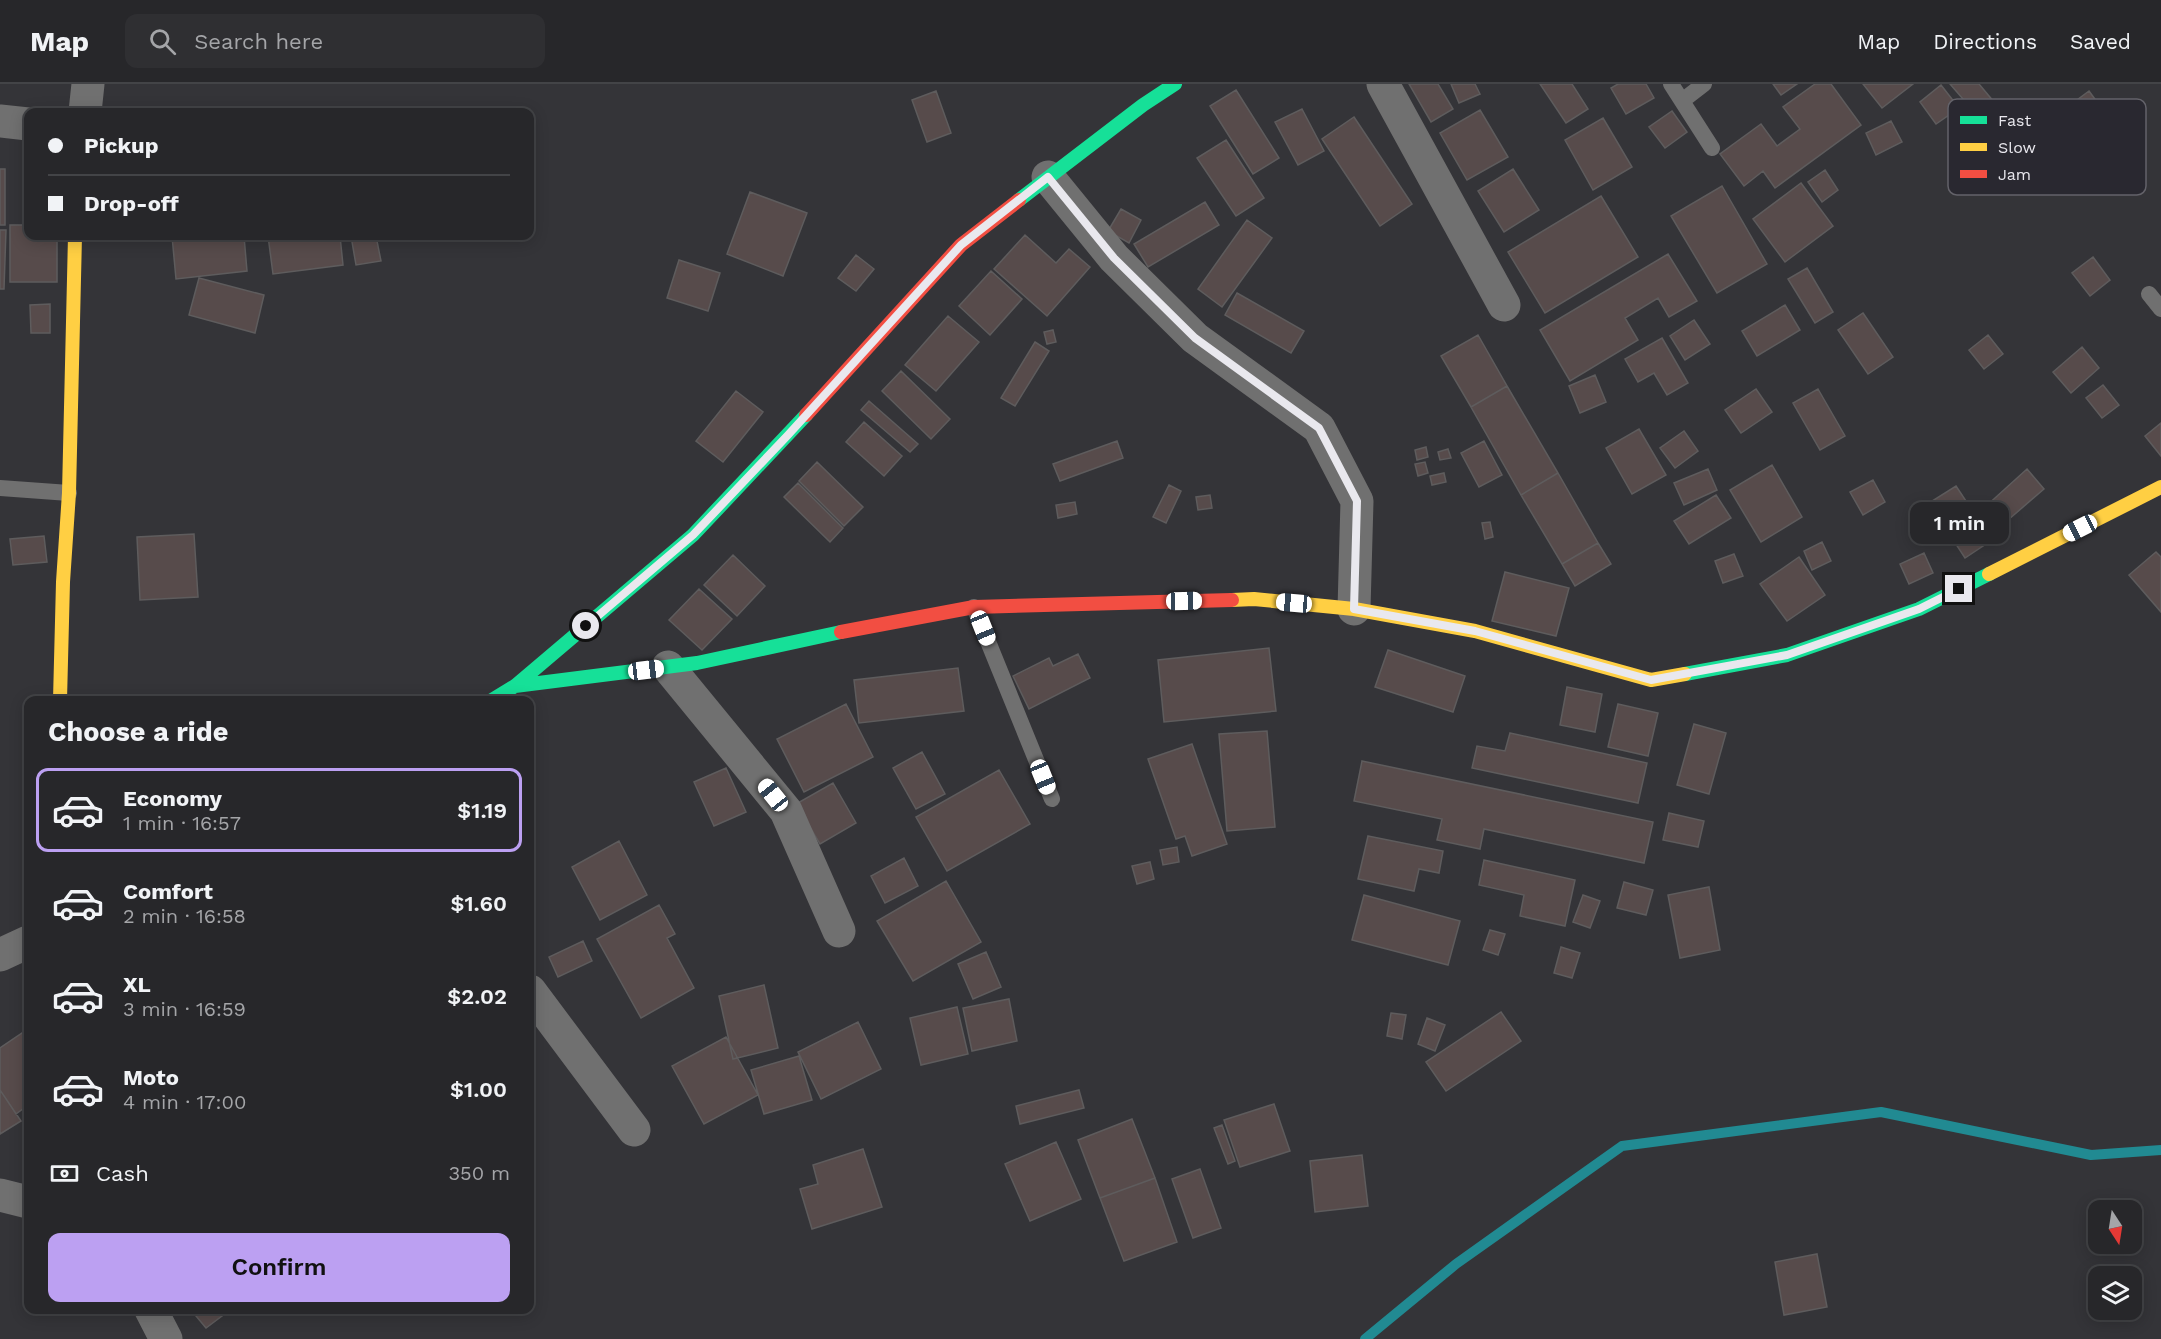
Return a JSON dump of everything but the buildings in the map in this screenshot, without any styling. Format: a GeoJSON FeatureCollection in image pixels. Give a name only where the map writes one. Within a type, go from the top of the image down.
{"type":"FeatureCollection","features":[{"type":"Feature","properties":{"kind":"street"},"geometry":{"type":"LineString","coordinates":[[85,108],[88,84]]}},
{"type":"Feature","properties":{"kind":"street"},"geometry":{"type":"LineString","coordinates":[[499,696],[515,686],[693,535],[788,435],[961,245],[1143,105],[1175,84]]}},
{"type":"Feature","properties":{"kind":"street"},"geometry":{"type":"LineString","coordinates":[[1383,84],[1504,304]]}},
{"type":"Feature","properties":{"kind":"street"},"geometry":{"type":"LineString","coordinates":[[0,121],[24,124]]}},
{"type":"Feature","properties":{"kind":"street"},"geometry":{"type":"LineString","coordinates":[[1048,177],[1114,258],[1195,338],[1319,428],[1357,501],[1354,609]]}},
{"type":"Feature","properties":{"kind":"street"},"geometry":{"type":"LineString","coordinates":[[60,696],[63,582],[69,493],[75,240]]}},
{"type":"Feature","properties":{"kind":"street"},"geometry":{"type":"LineString","coordinates":[[515,686],[697,663],[881,623],[974,607],[1254,599],[1354,609],[1475,631],[1651,680],[1787,655],[1919,609],[2161,487]]}},
{"type":"Feature","properties":{"kind":"street"},"geometry":{"type":"LineString","coordinates":[[668,667],[786,811],[839,931]]}},
{"type":"Feature","properties":{"kind":"street"},"geometry":{"type":"LineString","coordinates":[[0,955],[24,944]]}},
{"type":"Feature","properties":{"kind":"street"},"geometry":{"type":"LineString","coordinates":[[534,996],[634,1130]]}},
{"type":"Feature","properties":{"kind":"street"},"geometry":{"type":"LineString","coordinates":[[0,1195],[24,1201]]}},
{"type":"Feature","properties":{"kind":"street"},"geometry":{"type":"LineString","coordinates":[[153,1314],[166,1339]]}},
{"type":"Feature","properties":{"kind":"lane"},"geometry":{"type":"LineString","coordinates":[[1671,84],[1712,148]]}},
{"type":"Feature","properties":{"kind":"lane"},"geometry":{"type":"LineString","coordinates":[[1682,101],[1704,84]]}},
{"type":"Feature","properties":{"kind":"lane"},"geometry":{"type":"LineString","coordinates":[[2149,294],[2161,309]]}},
{"type":"Feature","properties":{"kind":"lane"},"geometry":{"type":"LineString","coordinates":[[0,488],[69,493]]}},
{"type":"Feature","properties":{"kind":"lane"},"geometry":{"type":"LineString","coordinates":[[974,607],[1052,799]]}},
{"type":"Feature","properties":{"kind":"waterway"},"geometry":{"type":"LineString","coordinates":[[1365,1339],[1456,1264],[1622,1146],[1881,1112],[2091,1155],[2161,1150]]}},
{"type":"Feature","properties":{"kind":"traffic: fast"},"geometry":{"type":"LineString","coordinates":[[1019,200],[1143,105],[1175,84]]}},
{"type":"Feature","properties":{"kind":"traffic: fast"},"geometry":{"type":"LineString","coordinates":[[499,696],[515,686],[693,535],[806,415]]}},
{"type":"Feature","properties":{"kind":"traffic: fast"},"geometry":{"type":"LineString","coordinates":[[1685,674],[1787,655],[1919,609],[1989,574]]}},
{"type":"Feature","properties":{"kind":"traffic: fast"},"geometry":{"type":"LineString","coordinates":[[515,686],[697,663],[841,632]]}},
{"type":"Feature","properties":{"kind":"traffic: slow"},"geometry":{"type":"LineString","coordinates":[[60,696],[63,582],[69,493],[75,240]]}},
{"type":"Feature","properties":{"kind":"traffic: slow"},"geometry":{"type":"LineString","coordinates":[[1989,574],[2161,487]]}},
{"type":"Feature","properties":{"kind":"traffic: slow"},"geometry":{"type":"LineString","coordinates":[[1232,600],[1254,599],[1354,609],[1475,631],[1651,680],[1685,674]]}},
{"type":"Feature","properties":{"kind":"traffic: jam"},"geometry":{"type":"LineString","coordinates":[[806,415],[961,245],[1019,200]]}},
{"type":"Feature","properties":{"kind":"traffic: jam"},"geometry":{"type":"LineString","coordinates":[[841,632],[974,607],[1232,600]]}},
{"type":"Feature","properties":{"kind":"route"},"geometry":{"type":"LineString","coordinates":[[586,626],[693,535],[788,435],[961,245],[1048,177],[1114,258],[1195,338],[1319,428],[1357,501],[1354,609],[1475,631],[1651,680],[1787,655],[1919,609],[1959,589]]}}]}
